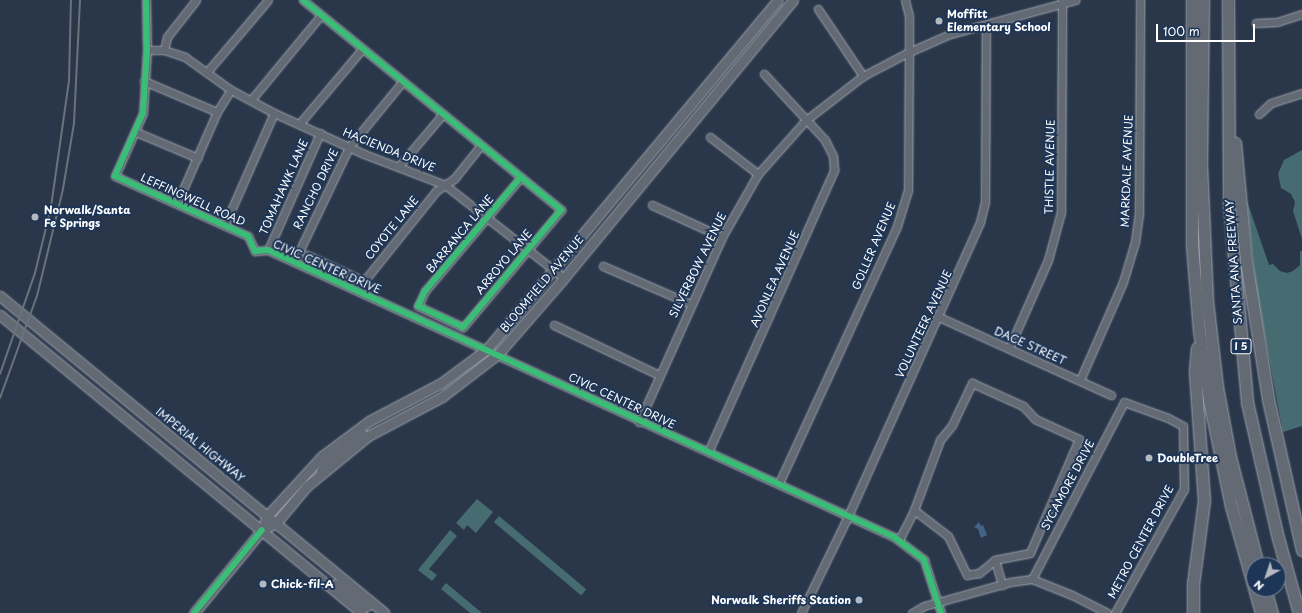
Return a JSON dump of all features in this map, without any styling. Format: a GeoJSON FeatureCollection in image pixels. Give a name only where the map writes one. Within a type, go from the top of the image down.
{"type":"FeatureCollection","features":[{"type":"Feature","properties":{"kind":"highway"},"geometry":{"type":"LineString","coordinates":[[1192,0],[1192,245],[1199,330],[1209,400],[1231,506],[1261,613]]}},
{"type":"Feature","properties":{"kind":"highway"},"geometry":{"type":"LineString","coordinates":[[1203,0],[1201,164],[1207,301],[1216,381],[1230,457],[1256,557]]}},
{"type":"Feature","properties":{"kind":"highway","name":"SANTA ANA FREEWAY"},"geometry":{"type":"LineString","coordinates":[[1228,0],[1229,210],[1247,402],[1278,538],[1299,613]]}},
{"type":"Feature","properties":{"kind":"highway"},"geometry":{"type":"LineString","coordinates":[[1228,73],[1247,269],[1268,399],[1302,550]]}},
{"type":"Feature","properties":{"kind":"highway"},"geometry":{"type":"LineString","coordinates":[[1192,613],[1193,584],[1204,501],[1195,371],[1199,330]]}},
{"type":"Feature","properties":{"kind":"highway"},"geometry":{"type":"LineString","coordinates":[[1267,597],[1272,613]]}},
{"type":"Feature","properties":{"kind":"main road","name":"BLOOMFIELD AVENUE"},"geometry":{"type":"LineString","coordinates":[[194,613],[262,530],[267,516],[322,456],[364,424],[441,383],[486,349],[554,270],[778,0]]}},
{"type":"Feature","properties":{"kind":"main road","name":"BLOOMFIELD AVENUE"},"geometry":{"type":"LineString","coordinates":[[262,530],[276,523],[320,474],[368,436],[447,393],[498,354],[564,278],[793,0]]}},
{"type":"Feature","properties":{"kind":"main road"},"geometry":{"type":"LineString","coordinates":[[738,50],[746,56]]}},
{"type":"Feature","properties":{"kind":"main road"},"geometry":{"type":"LineString","coordinates":[[591,224],[601,233]]}},
{"type":"Feature","properties":{"kind":"main road","name":"IMPERIAL HIGHWAY"},"geometry":{"type":"LineString","coordinates":[[0,296],[384,613]]}},
{"type":"Feature","properties":{"kind":"main road"},"geometry":{"type":"LineString","coordinates":[[0,315],[362,613]]}},
{"type":"Feature","properties":{"kind":"main road"},"geometry":{"type":"LineString","coordinates":[[395,408],[399,418]]}},
{"type":"Feature","properties":{"kind":"main road"},"geometry":{"type":"LineString","coordinates":[[320,474],[327,460],[362,432],[364,424]]}},
{"type":"Feature","properties":{"kind":"main road"},"geometry":{"type":"LineString","coordinates":[[310,570],[332,582],[366,606],[372,603]]}},
{"type":"Feature","properties":{"kind":"street"},"geometry":{"type":"LineString","coordinates":[[146,0],[147,50],[143,113],[136,132],[198,158]]}},
{"type":"Feature","properties":{"kind":"street"},"geometry":{"type":"LineString","coordinates":[[164,50],[167,37],[196,0]]}},
{"type":"Feature","properties":{"kind":"street"},"geometry":{"type":"LineString","coordinates":[[207,72],[268,0]]}},
{"type":"Feature","properties":{"kind":"street"},"geometry":{"type":"LineString","coordinates":[[303,0],[521,177]]}},
{"type":"Feature","properties":{"kind":"street","name":"GOLLER AVENUE"},"geometry":{"type":"LineString","coordinates":[[779,483],[896,226],[908,191],[909,52],[905,0]]}},
{"type":"Feature","properties":{"kind":"street","name":"SILVERBOW AVENUE"},"geometry":{"type":"LineString","coordinates":[[639,422],[722,237],[758,174],[806,120],[863,76],[909,52],[950,34],[986,25],[1062,2],[1075,0]]}},
{"type":"Feature","properties":{"kind":"street","name":"MARKDALE AVENUE"},"geometry":{"type":"LineString","coordinates":[[1080,380],[1123,282],[1135,242],[1139,216],[1140,0]]}},
{"type":"Feature","properties":{"kind":"street","name":"THISTLE AVENUE"},"geometry":{"type":"LineString","coordinates":[[1009,348],[1048,260],[1059,226],[1061,212],[1062,2]]}},
{"type":"Feature","properties":{"kind":"street"},"geometry":{"type":"LineString","coordinates":[[818,9],[863,76]]}},
{"type":"Feature","properties":{"kind":"street"},"geometry":{"type":"LineString","coordinates":[[1256,23],[1277,22],[1302,14]]}},
{"type":"Feature","properties":{"kind":"street"},"geometry":{"type":"LineString","coordinates":[[251,100],[321,15]]}},
{"type":"Feature","properties":{"kind":"street","name":"VOLUNTEER AVENUE"},"geometry":{"type":"LineString","coordinates":[[802,613],[975,238],[985,202],[986,25]]}},
{"type":"Feature","properties":{"kind":"street"},"geometry":{"type":"LineString","coordinates":[[300,123],[362,49]]}},
{"type":"Feature","properties":{"kind":"street","name":"HACIENDA DRIVE"},"geometry":{"type":"LineString","coordinates":[[147,50],[164,50],[185,57],[231,90],[274,113],[300,123],[349,146],[445,185],[564,278]]}},
{"type":"Feature","properties":{"kind":"street","name":"AVONLEA AVENUE"},"geometry":{"type":"LineString","coordinates":[[709,450],[829,185],[834,170],[833,156],[825,140],[764,74]]}},
{"type":"Feature","properties":{"kind":"street"},"geometry":{"type":"LineString","coordinates":[[144,81],[217,112]]}},
{"type":"Feature","properties":{"kind":"street","name":"RANCHO DRIVE"},"geometry":{"type":"LineString","coordinates":[[294,262],[349,146],[403,81]]}},
{"type":"Feature","properties":{"kind":"street"},"geometry":{"type":"LineString","coordinates":[[177,203],[217,112],[231,90]]}},
{"type":"Feature","properties":{"kind":"street"},"geometry":{"type":"LineString","coordinates":[[1259,114],[1271,103],[1302,93]]}},
{"type":"Feature","properties":{"kind":"street"},"geometry":{"type":"LineString","coordinates":[[225,224],[274,113]]}},
{"type":"Feature","properties":{"kind":"street"},"geometry":{"type":"LineString","coordinates":[[399,166],[443,114]]}},
{"type":"Feature","properties":{"kind":"street","name":"LEFFINGWELL ROAD"},"geometry":{"type":"LineString","coordinates":[[136,132],[115,176],[225,224],[248,236],[255,251]]}},
{"type":"Feature","properties":{"kind":"street","name":"TOMAHAWK LANE"},"geometry":{"type":"LineString","coordinates":[[268,250],[320,133]]}},
{"type":"Feature","properties":{"kind":"street"},"geometry":{"type":"LineString","coordinates":[[710,137],[758,174]]}},
{"type":"Feature","properties":{"kind":"street","name":"COYOTE LANE"},"geometry":{"type":"LineString","coordinates":[[307,255],[364,282],[436,191],[454,178],[482,145]]}},
{"type":"Feature","properties":{"kind":"street","name":"ARROYO LANE"},"geometry":{"type":"LineString","coordinates":[[463,327],[561,210],[521,177]]}},
{"type":"Feature","properties":{"kind":"street","name":"BARRANCA LANE"},"geometry":{"type":"LineString","coordinates":[[463,327],[418,306],[425,291],[521,177]]}},
{"type":"Feature","properties":{"kind":"street"},"geometry":{"type":"LineString","coordinates":[[652,205],[722,237]]}},
{"type":"Feature","properties":{"kind":"street","name":"CIVIC CENTER DRIVE"},"geometry":{"type":"LineString","coordinates":[[255,251],[268,250],[498,354],[639,422],[709,450],[899,540],[924,560],[941,613]]}},
{"type":"Feature","properties":{"kind":"street"},"geometry":{"type":"LineString","coordinates":[[603,266],[691,304]]}},
{"type":"Feature","properties":{"kind":"street","name":"DACE STREET"},"geometry":{"type":"LineString","coordinates":[[939,318],[1009,348],[1111,395]]}},
{"type":"Feature","properties":{"kind":"street"},"geometry":{"type":"LineString","coordinates":[[554,325],[659,375]]}},
{"type":"Feature","properties":{"kind":"street"},"geometry":{"type":"LineString","coordinates":[[899,540],[914,510],[940,440],[952,424],[972,383],[1023,406],[1035,419],[1079,439],[1030,553],[995,560],[979,573],[967,575],[948,536],[914,510]]}},
{"type":"Feature","properties":{"kind":"street","name":"METRO CENTER DRIVE"},"geometry":{"type":"LineString","coordinates":[[1115,613],[1184,489],[1182,426],[1168,418],[1124,402]]}},
{"type":"Feature","properties":{"kind":"street","name":"SYCAMORE DRIVE"},"geometry":{"type":"LineString","coordinates":[[1032,579],[1124,402]]}},
{"type":"Feature","properties":{"kind":"street"},"geometry":{"type":"LineString","coordinates":[[995,560],[1002,584]]}},
{"type":"Feature","properties":{"kind":"street"},"geometry":{"type":"LineString","coordinates":[[912,613],[920,608],[938,602],[1002,584],[1032,579],[1072,595],[1107,613]]}},
{"type":"Feature","properties":{"kind":"green space"},"geometry":{"type":"Polygon","coordinates":[[[1302,150],[1302,239],[1293,211],[1295,202],[1291,194],[1281,188],[1278,174],[1284,160],[1302,150]]]}},
{"type":"Feature","properties":{"kind":"green space"},"geometry":{"type":"Polygon","coordinates":[[[1247,201],[1269,265],[1273,264],[1280,271],[1287,273],[1293,271],[1300,265],[1300,251],[1302,251],[1302,426],[1283,432],[1256,289],[1247,201]]]}},
{"type":"Feature","properties":{"kind":"green space"},"geometry":{"type":"Polygon","coordinates":[[[477,499],[493,512],[476,533],[467,525],[464,530],[456,523],[477,499]]]}},
{"type":"Feature","properties":{"kind":"green space"},"geometry":{"type":"Polygon","coordinates":[[[499,516],[586,589],[581,595],[494,522],[499,516]]]}},
{"type":"Feature","properties":{"kind":"green space"},"geometry":{"type":"Polygon","coordinates":[[[450,530],[457,536],[429,569],[437,575],[432,581],[418,570],[450,530]]]}},
{"type":"Feature","properties":{"kind":"green space"},"geometry":{"type":"Polygon","coordinates":[[[446,583],[482,613],[470,613],[441,589],[446,583]]]}},
{"type":"Feature","properties":{"kind":"water"},"geometry":{"type":"Polygon","coordinates":[[[979,522],[981,526],[983,525],[987,535],[981,538],[978,529],[974,527],[979,522]]]}},
{"type":"Feature","properties":{"kind":"railway"},"geometry":{"type":"LineString","coordinates":[[0,374],[35,273],[51,207],[69,80],[71,0]]}},
{"type":"Feature","properties":{"kind":"railway"},"geometry":{"type":"LineString","coordinates":[[0,398],[37,296],[63,189],[74,123],[80,0]]}},
{"type":"Feature","properties":{"kind":"cycle path"},"geometry":{"type":"LineString","coordinates":[[146,0],[147,50],[143,113],[115,176],[248,236],[255,251],[268,250],[894,537],[924,560],[941,613]]}},
{"type":"Feature","properties":{"kind":"cycle path"},"geometry":{"type":"LineString","coordinates":[[303,0],[561,210],[463,327],[418,306],[425,291],[521,177]]}},
{"type":"Feature","properties":{"kind":"cycle path"},"geometry":{"type":"LineString","coordinates":[[194,613],[262,530]]}},
{"type":"Feature","properties":{"kind":"place","name":"Moffitt Elementary School"},"geometry":{"type":"Point","coordinates":[939,21]}},
{"type":"Feature","properties":{"kind":"place","name":"Norwalk/Santa Fe Springs"},"geometry":{"type":"Point","coordinates":[35,217]}},
{"type":"Feature","properties":{"kind":"place","name":"DoubleTree"},"geometry":{"type":"Point","coordinates":[1149,458]}},
{"type":"Feature","properties":{"kind":"place","name":"Chick-fil-A"},"geometry":{"type":"Point","coordinates":[263,584]}},
{"type":"Feature","properties":{"kind":"place","name":"Norwalk Sheriffs Station"},"geometry":{"type":"Point","coordinates":[859,600]}}]}
